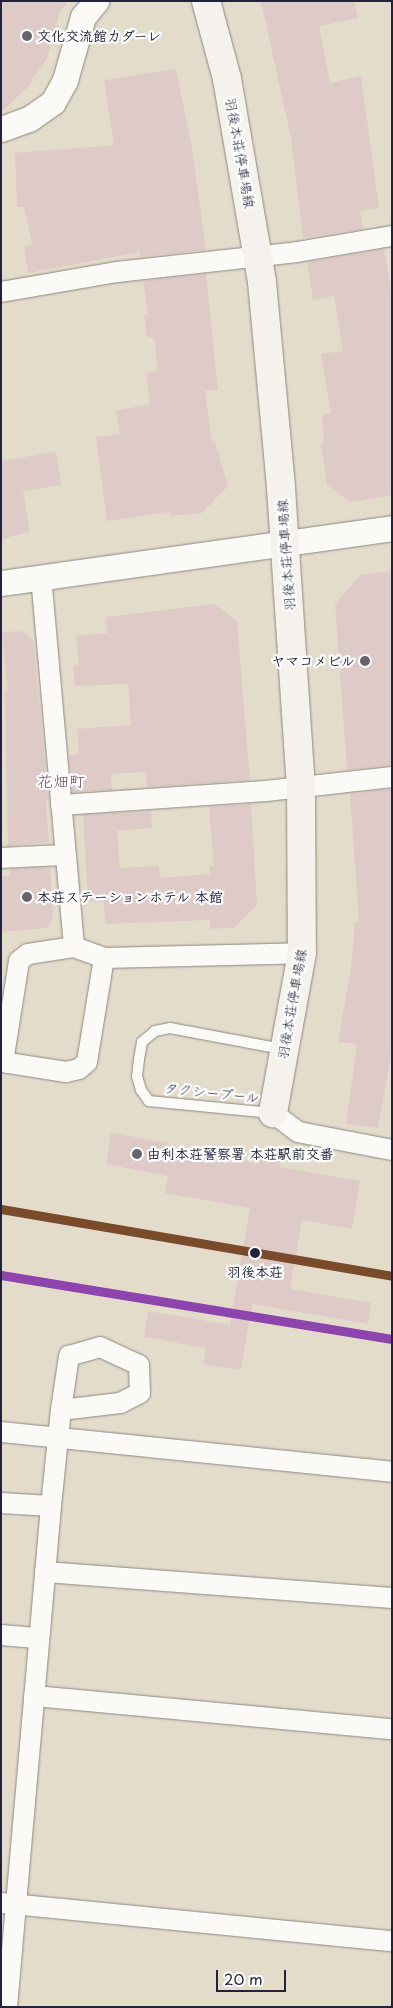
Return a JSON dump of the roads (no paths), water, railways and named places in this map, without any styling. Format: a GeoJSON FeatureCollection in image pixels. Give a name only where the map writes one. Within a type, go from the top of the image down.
{"type":"FeatureCollection","features":[{"type":"Feature","properties":{"kind":"main road","name":"羽後本荘停車場線"},"geometry":{"type":"LineString","coordinates":[[206,1],[227,79],[258,257],[284,545],[301,786],[302,953],[273,1113]]}},
{"type":"Feature","properties":{"kind":"street"},"geometry":{"type":"LineString","coordinates":[[1,129],[29,119],[53,102],[65,80],[83,17],[96,1]]}},
{"type":"Feature","properties":{"kind":"street"},"geometry":{"type":"LineString","coordinates":[[1,292],[117,272],[258,257],[392,236]]}},
{"type":"Feature","properties":{"kind":"street"},"geometry":{"type":"LineString","coordinates":[[1,583],[41,576],[284,545],[392,528]]}},
{"type":"Feature","properties":{"kind":"street"},"geometry":{"type":"LineString","coordinates":[[41,576],[74,947]]}},
{"type":"Feature","properties":{"kind":"street"},"geometry":{"type":"LineString","coordinates":[[61,805],[392,777]]}},
{"type":"Feature","properties":{"kind":"street"},"geometry":{"type":"LineString","coordinates":[[1,858],[65,855]]}},
{"type":"Feature","properties":{"kind":"street"},"geometry":{"type":"LineString","coordinates":[[104,958],[87,1062],[79,1069],[66,1072],[8,1063],[2,1056],[19,961],[28,954],[46,949],[74,947],[104,958],[302,953]]}},
{"type":"Feature","properties":{"kind":"street"},"geometry":{"type":"LineString","coordinates":[[273,1113],[298,1132],[392,1150]]}},
{"type":"Feature","properties":{"kind":"street"},"geometry":{"type":"LineString","coordinates":[[7,2007],[8,1904],[34,1696],[50,1506],[61,1410]]}},
{"type":"Feature","properties":{"kind":"street"},"geometry":{"type":"LineString","coordinates":[[1,1432],[392,1472]]}},
{"type":"Feature","properties":{"kind":"street"},"geometry":{"type":"LineString","coordinates":[[1,1502],[50,1506]]}},
{"type":"Feature","properties":{"kind":"street"},"geometry":{"type":"LineString","coordinates":[[45,1572],[392,1598]]}},
{"type":"Feature","properties":{"kind":"street"},"geometry":{"type":"LineString","coordinates":[[1,1635],[39,1638]]}},
{"type":"Feature","properties":{"kind":"street"},"geometry":{"type":"LineString","coordinates":[[34,1696],[392,1729]]}},
{"type":"Feature","properties":{"kind":"street"},"geometry":{"type":"LineString","coordinates":[[8,1904],[392,1941]]}},
{"type":"Feature","properties":{"kind":"lane","name":"タクシープール"},"geometry":{"type":"LineString","coordinates":[[273,1113],[149,1101],[141,1090],[137,1076],[138,1059],[142,1042],[155,1031],[170,1028],[284,1049]]}},
{"type":"Feature","properties":{"kind":"railway"},"geometry":{"type":"LineString","coordinates":[[1,1275],[392,1339]]}},
{"type":"Feature","properties":{"kind":"place","name":"文化交流館カダーレ"},"geometry":{"type":"Point","coordinates":[27,36]}},
{"type":"Feature","properties":{"kind":"place","name":"ヤマコメビル"},"geometry":{"type":"Point","coordinates":[365,661]}},
{"type":"Feature","properties":{"kind":"place","name":"本荘ステーションホテル 本館"},"geometry":{"type":"Point","coordinates":[27,897]}},
{"type":"Feature","properties":{"kind":"place","name":"由利本荘警察署 本荘駅前交番"},"geometry":{"type":"Point","coordinates":[137,1154]}},
{"type":"Feature","properties":{"kind":"place","name":"羽後本荘"},"geometry":{"type":"Point","coordinates":[255,1253]}},
{"type":"Feature","properties":{"kind":"district","name":"花畑町"},"geometry":{"type":"Point","coordinates":[61,780]}}]}
